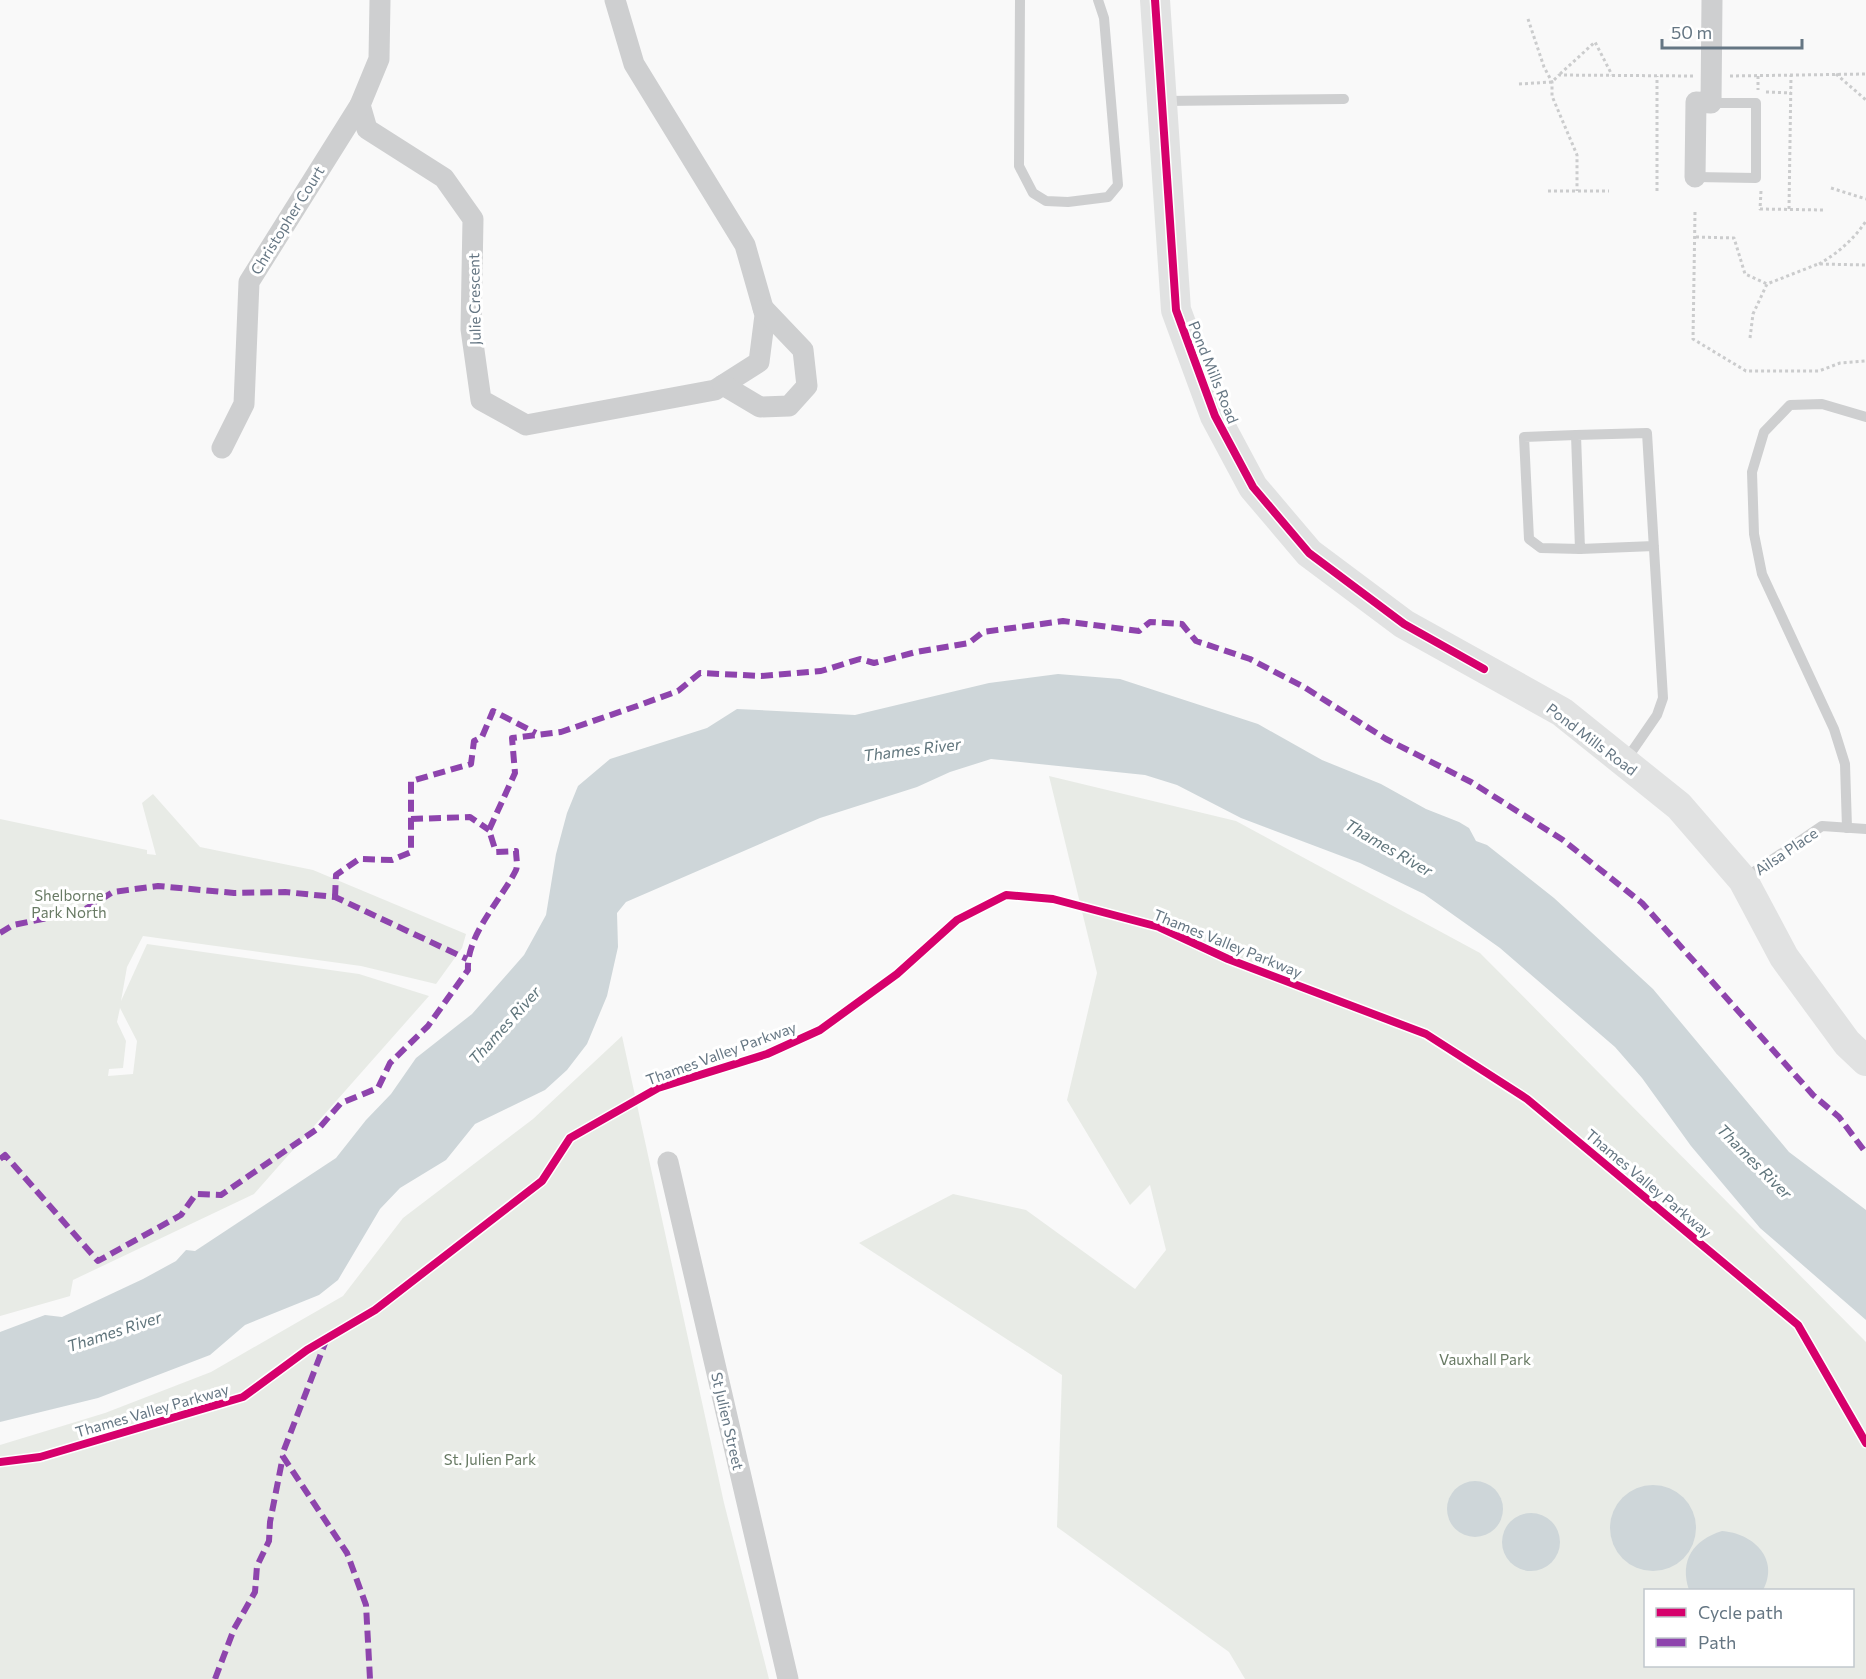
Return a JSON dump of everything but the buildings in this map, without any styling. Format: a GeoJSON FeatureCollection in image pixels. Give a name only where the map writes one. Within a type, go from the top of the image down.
{"type":"FeatureCollection","features":[{"type":"Feature","properties":{"kind":"main road","name":"Pond Mills Road"},"geometry":{"type":"LineString","coordinates":[[1155,0],[1176,310],[1215,416],[1253,487],[1309,553],[1395,617],[1562,712],[1679,806],[1743,880],[1784,957],[1847,1043],[1866,1061]]}},
{"type":"Feature","properties":{"kind":"street","name":"Christopher Court"},"geometry":{"type":"LineString","coordinates":[[222,448],[244,404],[249,282],[360,105],[379,59],[380,0]]}},
{"type":"Feature","properties":{"kind":"street","name":"Julie Crescent"},"geometry":{"type":"LineString","coordinates":[[360,105],[367,129],[444,177],[473,219],[471,329],[481,400],[526,425],[715,390],[759,362],[765,315],[745,245],[634,64],[615,0]]}},
{"type":"Feature","properties":{"kind":"street"},"geometry":{"type":"LineString","coordinates":[[1695,177],[1696,102],[1711,103],[1712,0]]}},
{"type":"Feature","properties":{"kind":"street","name":"Julie Crescent"},"geometry":{"type":"LineString","coordinates":[[723,385],[760,407],[789,406],[807,386],[803,350],[763,308]]}},
{"type":"Feature","properties":{"kind":"street","name":"St Julien Street"},"geometry":{"type":"LineString","coordinates":[[668,1162],[788,1679]]}},
{"type":"Feature","properties":{"kind":"lane"},"geometry":{"type":"LineString","coordinates":[[1020,0],[1019,166],[1033,193],[1046,201],[1068,202],[1108,197],[1118,185],[1104,18],[1098,0]]}},
{"type":"Feature","properties":{"kind":"lane"},"geometry":{"type":"LineString","coordinates":[[1162,101],[1344,99]]}},
{"type":"Feature","properties":{"kind":"lane"},"geometry":{"type":"LineString","coordinates":[[1695,177],[1756,178],[1756,103],[1711,103]]}},
{"type":"Feature","properties":{"kind":"lane"},"geometry":{"type":"LineString","coordinates":[[1847,828],[1845,764],[1834,729],[1802,666],[1762,574],[1754,534],[1752,472],[1764,432],[1790,405],[1822,404],[1866,417]]}},
{"type":"Feature","properties":{"kind":"lane"},"geometry":{"type":"LineString","coordinates":[[1624,762],[1658,715],[1663,698],[1654,546],[1647,433],[1524,437],[1529,539],[1541,548],[1654,546]]}},
{"type":"Feature","properties":{"kind":"lane"},"geometry":{"type":"LineString","coordinates":[[1576,435],[1580,549]]}},
{"type":"Feature","properties":{"kind":"lane","name":"Ailsa Place"},"geometry":{"type":"LineString","coordinates":[[1743,880],[1822,826],[1866,829]]}},
{"type":"Feature","properties":{"kind":"path"},"geometry":{"type":"LineString","coordinates":[[1528,19],[1544,67],[1552,82],[1552,96],[1577,155],[1577,191]]}},
{"type":"Feature","properties":{"kind":"path"},"geometry":{"type":"LineString","coordinates":[[1559,75],[1595,42],[1612,75]]}},
{"type":"Feature","properties":{"kind":"path"},"geometry":{"type":"LineString","coordinates":[[1836,74],[1866,100]]}},
{"type":"Feature","properties":{"kind":"path"},"geometry":{"type":"LineString","coordinates":[[1758,75],[1759,92]]}},
{"type":"Feature","properties":{"kind":"path"},"geometry":{"type":"LineString","coordinates":[[1789,209],[1791,75]]}},
{"type":"Feature","properties":{"kind":"path"},"geometry":{"type":"LineString","coordinates":[[1657,76],[1657,191]]}},
{"type":"Feature","properties":{"kind":"path"},"geometry":{"type":"LineString","coordinates":[[1756,178],[1762,187],[1760,209],[1824,210]]}},
{"type":"Feature","properties":{"kind":"path"},"geometry":{"type":"LineString","coordinates":[[1831,188],[1866,199]]}},
{"type":"Feature","properties":{"kind":"path"},"geometry":{"type":"LineString","coordinates":[[1548,191],[1609,191]]}},
{"type":"Feature","properties":{"kind":"path"},"geometry":{"type":"LineString","coordinates":[[1695,212],[1693,339],[1746,371],[1819,371],[1840,363],[1866,362]]}},
{"type":"Feature","properties":{"kind":"path"},"geometry":{"type":"LineString","coordinates":[[1750,338],[1753,314],[1767,284],[1818,264],[1833,255],[1858,233],[1866,221]]}},
{"type":"Feature","properties":{"kind":"path"},"geometry":{"type":"LineString","coordinates":[[1695,237],[1734,238],[1745,274],[1767,284]]}},
{"type":"Feature","properties":{"kind":"path"},"geometry":{"type":"LineString","coordinates":[[1818,264],[1866,265]]}},
{"type":"Feature","properties":{"kind":"green space","name":"Vauxhall Park"},"geometry":{"type":"Polygon","coordinates":[[[1049,776],[1236,821],[1480,953],[1866,1342],[1866,1679],[1245,1679],[1229,1652],[1057,1527],[1062,1375],[859,1243],[953,1194],[1026,1210],[1135,1289],[1166,1250],[1150,1185],[1130,1205],[1067,1100],[1097,973],[1049,776]]]}},
{"type":"Feature","properties":{"kind":"green space","name":"Shelborne Park North"},"geometry":{"type":"Polygon","coordinates":[[[153,794],[200,847],[313,870],[466,934],[462,948],[436,984],[361,966],[143,936],[127,967],[121,1001],[147,944],[359,974],[429,996],[254,1194],[73,1280],[70,1296],[0,1316],[0,819],[147,850],[147,854],[156,855],[142,803],[153,794]],[[120,1008],[117,1022],[126,1041],[123,1068],[109,1069],[108,1076],[133,1074],[137,1041],[120,1008]]]}},
{"type":"Feature","properties":{"kind":"green space","name":"St. Julien Park"},"geometry":{"type":"Polygon","coordinates":[[[622,1036],[724,1503],[769,1679],[0,1679],[0,1445],[105,1413],[211,1372],[343,1296],[403,1218],[533,1119],[622,1036]]]}},
{"type":"Feature","properties":{"kind":"water","name":"Thames River"},"geometry":{"type":"Polygon","coordinates":[[[1058,674],[1120,679],[1258,724],[1322,760],[1381,784],[1426,809],[1469,828],[1476,841],[1487,845],[1554,898],[1653,989],[1789,1152],[1866,1210],[1866,1320],[1760,1228],[1691,1146],[1642,1078],[1615,1047],[1500,948],[1424,894],[1360,863],[1241,818],[1177,785],[1145,775],[991,759],[950,772],[917,787],[820,818],[626,902],[617,913],[618,947],[607,996],[587,1044],[567,1070],[545,1090],[475,1124],[446,1160],[400,1188],[380,1209],[338,1280],[319,1295],[245,1325],[210,1355],[98,1398],[0,1422],[0,1332],[45,1315],[62,1317],[143,1279],[176,1261],[186,1250],[195,1251],[336,1158],[366,1120],[391,1094],[416,1058],[472,1014],[524,955],[546,915],[556,854],[567,813],[578,786],[610,759],[707,728],[737,709],[855,715],[989,683],[1058,674]]]}},
{"type":"Feature","properties":{"kind":"water"},"geometry":{"type":"Polygon","coordinates":[[[1475,1481],[1486,1483],[1495,1489],[1501,1498],[1503,1509],[1501,1520],[1495,1529],[1486,1535],[1475,1537],[1464,1535],[1455,1529],[1449,1520],[1447,1509],[1449,1498],[1455,1489],[1464,1483],[1475,1481]]]}},
{"type":"Feature","properties":{"kind":"water"},"geometry":{"type":"Polygon","coordinates":[[[1653,1485],[1677,1492],[1689,1504],[1696,1528],[1689,1552],[1677,1564],[1653,1571],[1629,1564],[1617,1552],[1610,1528],[1617,1504],[1629,1492],[1653,1485]]]}},
{"type":"Feature","properties":{"kind":"water"},"geometry":{"type":"Polygon","coordinates":[[[1531,1513],[1547,1518],[1555,1526],[1560,1542],[1555,1558],[1547,1566],[1531,1571],[1515,1566],[1507,1558],[1502,1542],[1507,1526],[1515,1518],[1531,1513]]]}},
{"type":"Feature","properties":{"kind":"water"},"geometry":{"type":"Polygon","coordinates":[[[1722,1531],[1733,1533],[1753,1542],[1760,1549],[1768,1568],[1763,1589],[1689,1589],[1686,1580],[1687,1561],[1696,1546],[1722,1531]]]}},
{"type":"Feature","properties":{"kind":"marked path"},"geometry":{"type":"LineString","coordinates":[[0,1159],[5,1155],[98,1261],[181,1215],[196,1194],[221,1195],[320,1127],[341,1103],[378,1088],[390,1063],[428,1026],[468,970],[469,957],[479,931],[516,870],[516,851],[496,852],[489,830],[515,773],[512,738],[561,732],[637,706],[678,691],[700,673],[761,676],[821,671],[860,659],[874,663],[916,652],[969,643],[983,632],[1063,621],[1139,631],[1150,622],[1182,624],[1196,641],[1250,659],[1304,687],[1386,739],[1471,782],[1563,840],[1642,903],[1813,1095],[1839,1117],[1866,1153]]}},
{"type":"Feature","properties":{"kind":"marked path"},"geometry":{"type":"LineString","coordinates":[[335,897],[336,875],[359,859],[392,860],[411,852],[411,781],[471,764],[474,741],[482,737],[493,711],[536,733]]}},
{"type":"Feature","properties":{"kind":"marked path"},"geometry":{"type":"LineString","coordinates":[[411,819],[470,817],[489,830]]}},
{"type":"Feature","properties":{"kind":"marked path"},"geometry":{"type":"LineString","coordinates":[[0,933],[13,925],[82,911],[113,892],[158,886],[234,893],[285,892],[335,897],[467,959]]}},
{"type":"Feature","properties":{"kind":"marked path"},"geometry":{"type":"LineString","coordinates":[[327,1338],[282,1455],[347,1553],[366,1605],[370,1679]]}},
{"type":"Feature","properties":{"kind":"marked path"},"geometry":{"type":"LineString","coordinates":[[215,1679],[234,1629],[255,1592],[257,1566],[269,1541],[270,1522],[283,1456]]}},
{"type":"Feature","properties":{"kind":"cycle path"},"geometry":{"type":"LineString","coordinates":[[1155,0],[1176,310],[1215,416],[1253,487],[1309,553],[1404,624],[1484,669]]}},
{"type":"Feature","properties":{"kind":"cycle path","name":"Thames Valley Parkway"},"geometry":{"type":"LineString","coordinates":[[0,1462],[40,1457],[243,1397],[307,1350],[375,1310],[542,1181],[570,1138],[658,1088],[767,1054],[820,1030],[897,974],[957,920],[1006,895],[1053,899],[1159,927],[1228,959],[1426,1034],[1527,1099],[1798,1325],[1866,1443]]}}]}
